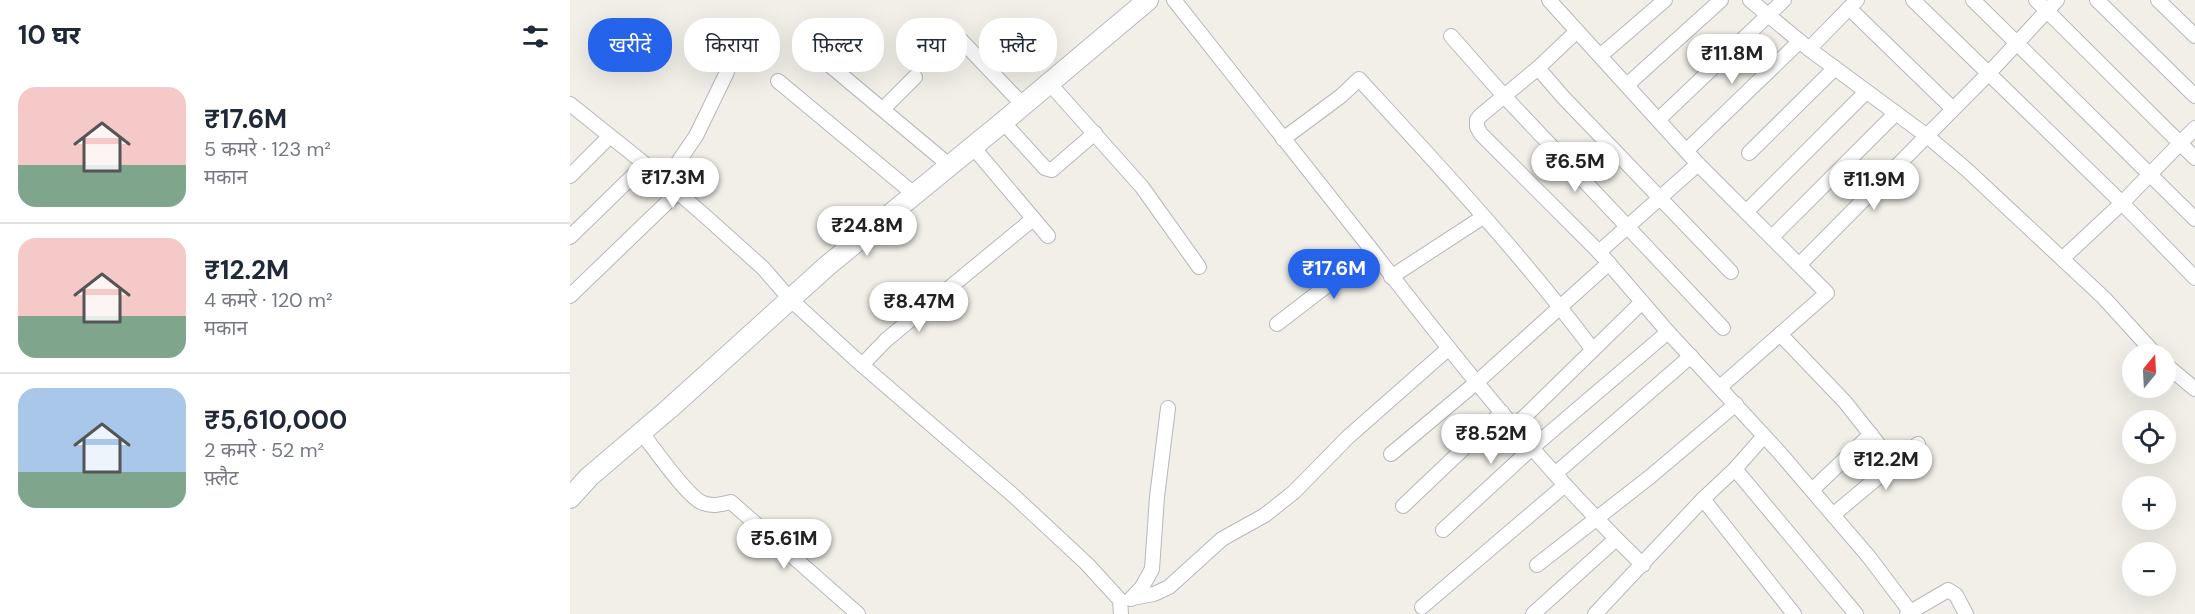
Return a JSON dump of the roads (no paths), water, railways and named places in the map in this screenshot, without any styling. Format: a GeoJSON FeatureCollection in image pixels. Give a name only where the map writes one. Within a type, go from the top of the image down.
{"type":"FeatureCollection","features":[{"type":"Feature","properties":{"kind":"street"},"geometry":{"type":"LineString","coordinates":[[570,498],[589,477],[790,299],[1148,0]]}},
{"type":"Feature","properties":{"kind":"street"},"geometry":{"type":"LineString","coordinates":[[1174,0],[1391,277],[1477,382],[1565,485],[1643,565]]}},
{"type":"Feature","properties":{"kind":"street"},"geometry":{"type":"LineString","coordinates":[[1549,0],[1698,164],[1827,292],[1720,387]]}},
{"type":"Feature","properties":{"kind":"street"},"geometry":{"type":"LineString","coordinates":[[1600,56],[1665,0]]}},
{"type":"Feature","properties":{"kind":"street"},"geometry":{"type":"LineString","coordinates":[[1627,85],[1721,0]]}},
{"type":"Feature","properties":{"kind":"street"},"geometry":{"type":"LineString","coordinates":[[1750,0],[1804,45],[1927,136],[1984,185],[2117,311],[2146,344]]}},
{"type":"Feature","properties":{"kind":"street"},"geometry":{"type":"LineString","coordinates":[[1658,120],[1770,16],[1784,0]]}},
{"type":"Feature","properties":{"kind":"street"},"geometry":{"type":"LineString","coordinates":[[1913,0],[2122,203],[2195,278]]}},
{"type":"Feature","properties":{"kind":"street"},"geometry":{"type":"LineString","coordinates":[[1973,0],[2195,219]]}},
{"type":"Feature","properties":{"kind":"street"},"geometry":{"type":"LineString","coordinates":[[2036,0],[2195,158]]}},
{"type":"Feature","properties":{"kind":"street"},"geometry":{"type":"LineString","coordinates":[[1799,265],[1953,110],[2057,0]]}},
{"type":"Feature","properties":{"kind":"street"},"geometry":{"type":"LineString","coordinates":[[2097,0],[2195,96]]}},
{"type":"Feature","properties":{"kind":"street"},"geometry":{"type":"LineString","coordinates":[[2158,0],[2195,36]]}},
{"type":"Feature","properties":{"kind":"street"},"geometry":{"type":"LineString","coordinates":[[1686,151],[1853,4],[1953,110]]}},
{"type":"Feature","properties":{"kind":"street"},"geometry":{"type":"LineString","coordinates":[[1577,31],[1538,68],[1480,116],[1477,120],[1477,127],[1481,134],[1599,252],[1668,332],[1736,404],[1834,514],[1910,613],[1948,590],[1956,595],[1966,614]]}},
{"type":"Feature","properties":{"kind":"street"},"geometry":{"type":"LineString","coordinates":[[1451,36],[1504,96],[1723,328]]}},
{"type":"Feature","properties":{"kind":"street"},"geometry":{"type":"LineString","coordinates":[[967,46],[1022,104]]}},
{"type":"Feature","properties":{"kind":"street"},"geometry":{"type":"LineString","coordinates":[[1538,68],[1731,272]]}},
{"type":"Feature","properties":{"kind":"street"},"geometry":{"type":"LineString","coordinates":[[1749,153],[1835,68]]}},
{"type":"Feature","properties":{"kind":"street"},"geometry":{"type":"LineString","coordinates":[[665,181],[696,136],[728,72]]}},
{"type":"Feature","properties":{"kind":"street"},"geometry":{"type":"LineString","coordinates":[[839,72],[949,165]]}},
{"type":"Feature","properties":{"kind":"street"},"geometry":{"type":"LineString","coordinates":[[883,109],[915,77]]}},
{"type":"Feature","properties":{"kind":"street"},"geometry":{"type":"LineString","coordinates":[[1283,139],[1341,96],[1359,79],[1484,217],[1561,307],[1593,350]]}},
{"type":"Feature","properties":{"kind":"street"},"geometry":{"type":"LineString","coordinates":[[778,81],[914,194]]}},
{"type":"Feature","properties":{"kind":"street"},"geometry":{"type":"LineString","coordinates":[[1050,84],[1142,187],[1199,267]]}},
{"type":"Feature","properties":{"kind":"street"},"geometry":{"type":"LineString","coordinates":[[1746,212],[1866,92]]}},
{"type":"Feature","properties":{"kind":"street"},"geometry":{"type":"LineString","coordinates":[[573,111],[610,136],[678,192],[763,268],[790,299],[862,365],[1015,497],[1114,591],[1120,600],[1121,612]]}},
{"type":"Feature","properties":{"kind":"street"},"geometry":{"type":"LineString","coordinates":[[1772,237],[1896,113]]}},
{"type":"Feature","properties":{"kind":"street"},"geometry":{"type":"LineString","coordinates":[[1003,122],[1045,168],[1052,170],[1095,133]]}},
{"type":"Feature","properties":{"kind":"street"},"geometry":{"type":"LineString","coordinates":[[2062,258],[2122,203],[2195,128]]}},
{"type":"Feature","properties":{"kind":"street"},"geometry":{"type":"LineString","coordinates":[[570,176],[610,136]]}},
{"type":"Feature","properties":{"kind":"street"},"geometry":{"type":"LineString","coordinates":[[973,147],[1048,236]]}},
{"type":"Feature","properties":{"kind":"street"},"geometry":{"type":"LineString","coordinates":[[570,237],[645,164]]}},
{"type":"Feature","properties":{"kind":"street"},"geometry":{"type":"LineString","coordinates":[[1599,252],[1698,164]]}},
{"type":"Feature","properties":{"kind":"street"},"geometry":{"type":"LineString","coordinates":[[570,296],[678,192]]}},
{"type":"Feature","properties":{"kind":"street"},"geometry":{"type":"LineString","coordinates":[[1391,277],[1484,217]]}},
{"type":"Feature","properties":{"kind":"street"},"geometry":{"type":"LineString","coordinates":[[862,365],[886,340],[1033,219]]}},
{"type":"Feature","properties":{"kind":"street"},"geometry":{"type":"LineString","coordinates":[[1277,324],[1372,251]]}},
{"type":"Feature","properties":{"kind":"street"},"geometry":{"type":"LineString","coordinates":[[1391,454],[1477,382],[1609,263]]}},
{"type":"Feature","properties":{"kind":"street"},"geometry":{"type":"LineString","coordinates":[[1515,426],[1642,302]]}},
{"type":"Feature","properties":{"kind":"street"},"geometry":{"type":"LineString","coordinates":[[1443,530],[1533,447],[1668,332]]}},
{"type":"Feature","properties":{"kind":"street"},"geometry":{"type":"LineString","coordinates":[[1780,334],[1845,402],[1894,464]]}},
{"type":"Feature","properties":{"kind":"street"},"geometry":{"type":"LineString","coordinates":[[1132,598],[1154,594],[1169,587],[1222,539],[1265,515],[1294,492],[1348,437],[1449,348]]}},
{"type":"Feature","properties":{"kind":"street"},"geometry":{"type":"LineString","coordinates":[[1556,474],[1691,356]]}},
{"type":"Feature","properties":{"kind":"street"},"geometry":{"type":"LineString","coordinates":[[2176,373],[2195,389]]}},
{"type":"Feature","properties":{"kind":"street"},"geometry":{"type":"LineString","coordinates":[[1537,565],[1651,476],[1736,404]]}},
{"type":"Feature","properties":{"kind":"street"},"geometry":{"type":"LineString","coordinates":[[1121,612],[1142,587],[1152,569],[1157,497],[1168,408]]}},
{"type":"Feature","properties":{"kind":"street"},"geometry":{"type":"LineString","coordinates":[[1403,506],[1502,412]]}},
{"type":"Feature","properties":{"kind":"street"},"geometry":{"type":"LineString","coordinates":[[641,432],[690,495],[710,505],[717,506],[731,502],[858,614]]}},
{"type":"Feature","properties":{"kind":"street"},"geometry":{"type":"LineString","coordinates":[[1812,490],[1871,434]]}},
{"type":"Feature","properties":{"kind":"street"},"geometry":{"type":"LineString","coordinates":[[1595,614],[1764,436]]}},
{"type":"Feature","properties":{"kind":"street"},"geometry":{"type":"LineString","coordinates":[[1834,514],[1918,444]]}},
{"type":"Feature","properties":{"kind":"street"},"geometry":{"type":"LineString","coordinates":[[1735,469],[1856,614]]}},
{"type":"Feature","properties":{"kind":"street"},"geometry":{"type":"LineString","coordinates":[[1422,607],[1565,485]]}},
{"type":"Feature","properties":{"kind":"street"},"geometry":{"type":"LineString","coordinates":[[1703,500],[1794,614]]}},
{"type":"Feature","properties":{"kind":"street"},"geometry":{"type":"LineString","coordinates":[[1533,614],[1616,539]]}}]}
